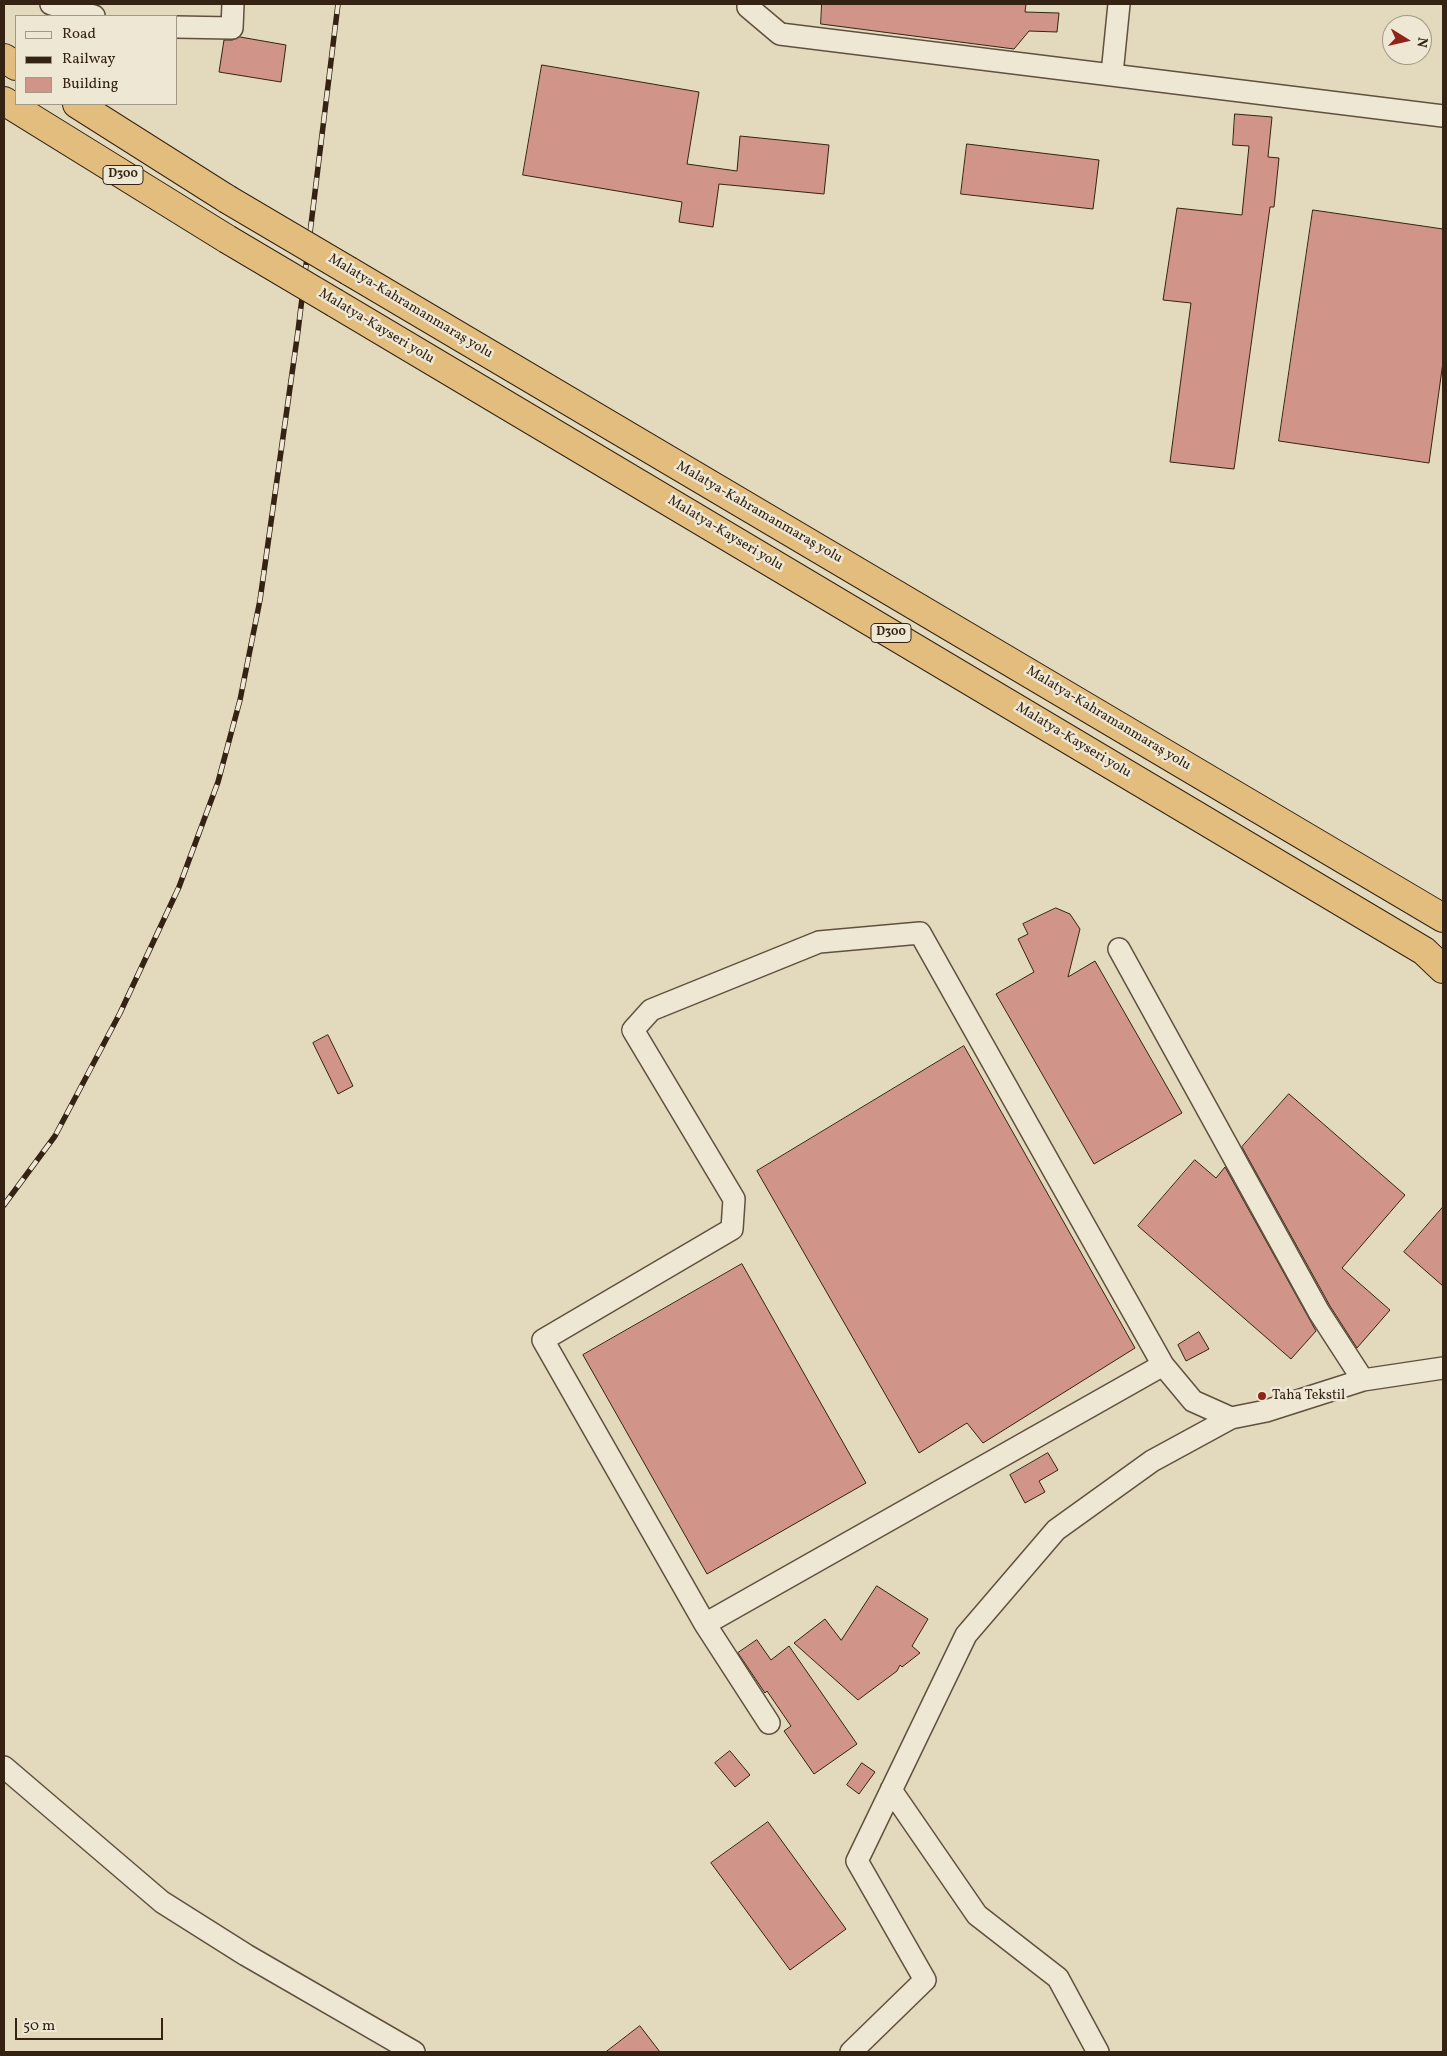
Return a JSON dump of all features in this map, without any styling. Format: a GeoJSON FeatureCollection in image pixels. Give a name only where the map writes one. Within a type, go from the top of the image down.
{"type":"FeatureCollection","features":[{"type":"Feature","properties":{"kind":"highway"},"geometry":{"type":"LineString","coordinates":[[4,58],[15,65]]}},
{"type":"Feature","properties":{"kind":"highway","name":"Malatya-Kayseri yolu"},"geometry":{"type":"LineString","coordinates":[[4,101],[227,239],[1424,951],[1443,969]]}},
{"type":"Feature","properties":{"kind":"highway","name":"Malatya-Kahramanmaraş yolu"},"geometry":{"type":"LineString","coordinates":[[79,105],[227,199],[1443,918]]}},
{"type":"Feature","properties":{"kind":"street"},"geometry":{"type":"LineString","coordinates":[[51,4],[90,15]]}},
{"type":"Feature","properties":{"kind":"street"},"geometry":{"type":"LineString","coordinates":[[178,27],[232,28],[233,4]]}},
{"type":"Feature","properties":{"kind":"street"},"geometry":{"type":"LineString","coordinates":[[748,4],[748,7],[780,34],[1443,116]]}},
{"type":"Feature","properties":{"kind":"street"},"geometry":{"type":"LineString","coordinates":[[1112,74],[1119,4]]}},
{"type":"Feature","properties":{"kind":"street"},"geometry":{"type":"LineString","coordinates":[[769,1723],[705,1624],[542,1340],[732,1229],[734,1199],[633,1030],[651,1010],[819,942],[920,934],[1163,1365],[1193,1401],[1231,1418]]}},
{"type":"Feature","properties":{"kind":"street"},"geometry":{"type":"LineString","coordinates":[[1119,950],[1319,1312],[1363,1380]]}},
{"type":"Feature","properties":{"kind":"street"},"geometry":{"type":"LineString","coordinates":[[705,1624],[1163,1365]]}},
{"type":"Feature","properties":{"kind":"street"},"geometry":{"type":"LineString","coordinates":[[851,2052],[925,1980],[857,1861],[966,1635],[1056,1530],[1152,1461],[1231,1418],[1266,1411],[1363,1380],[1443,1368]]}},
{"type":"Feature","properties":{"kind":"street"},"geometry":{"type":"LineString","coordinates":[[4,1767],[162,1902],[246,1955],[414,2052]]}},
{"type":"Feature","properties":{"kind":"street"},"geometry":{"type":"LineString","coordinates":[[891,1790],[977,1915],[1058,1978],[1098,2052]]}},
{"type":"Feature","properties":{"kind":"building"},"geometry":{"type":"Polygon","coordinates":[[[822,4],[1026,4],[1025,12],[1059,13],[1057,32],[1029,31],[1014,49],[821,24],[822,4]]]}},
{"type":"Feature","properties":{"kind":"building"},"geometry":{"type":"Polygon","coordinates":[[[240,37],[286,45],[281,82],[219,72],[224,40],[240,37]]]}},
{"type":"Feature","properties":{"kind":"building"},"geometry":{"type":"Polygon","coordinates":[[[542,65],[699,92],[687,164],[737,171],[740,136],[829,145],[824,194],[719,184],[713,227],[679,222],[682,202],[523,175],[542,65]]]}},
{"type":"Feature","properties":{"kind":"building"},"geometry":{"type":"Polygon","coordinates":[[[1235,114],[1272,117],[1268,157],[1279,158],[1274,207],[1270,207],[1234,469],[1170,462],[1191,303],[1163,300],[1177,208],[1242,215],[1249,146],[1233,145],[1235,114]]]}},
{"type":"Feature","properties":{"kind":"building"},"geometry":{"type":"Polygon","coordinates":[[[967,144],[1099,160],[1093,209],[961,194],[967,144]]]}},
{"type":"Feature","properties":{"kind":"building"},"geometry":{"type":"Polygon","coordinates":[[[1313,210],[1443,229],[1443,362],[1429,463],[1279,441],[1313,210]]]}},
{"type":"Feature","properties":{"kind":"building"},"geometry":{"type":"Polygon","coordinates":[[[1056,908],[1070,914],[1080,929],[1068,977],[1095,961],[1182,1113],[1094,1164],[996,994],[1034,972],[1018,939],[1028,934],[1023,924],[1056,908]]]}},
{"type":"Feature","properties":{"kind":"building"},"geometry":{"type":"Polygon","coordinates":[[[328,1035],[353,1086],[338,1094],[313,1043],[328,1035]]]}},
{"type":"Feature","properties":{"kind":"building"},"geometry":{"type":"Polygon","coordinates":[[[964,1046],[1135,1348],[983,1443],[967,1423],[919,1453],[757,1171],[964,1046]]]}},
{"type":"Feature","properties":{"kind":"building"},"geometry":{"type":"Polygon","coordinates":[[[1289,1094],[1405,1195],[1342,1268],[1390,1310],[1357,1348],[1330,1306],[1242,1147],[1289,1094]]]}},
{"type":"Feature","properties":{"kind":"building"},"geometry":{"type":"Polygon","coordinates":[[[1195,1160],[1216,1178],[1225,1167],[1316,1331],[1291,1359],[1138,1226],[1195,1160]]]}},
{"type":"Feature","properties":{"kind":"building"},"geometry":{"type":"Polygon","coordinates":[[[1443,1207],[1443,1286],[1404,1252],[1443,1207]]]}},
{"type":"Feature","properties":{"kind":"building"},"geometry":{"type":"Polygon","coordinates":[[[742,1264],[866,1483],[707,1574],[583,1355],[742,1264]]]}},
{"type":"Feature","properties":{"kind":"building"},"geometry":{"type":"Polygon","coordinates":[[[1199,1332],[1209,1349],[1186,1361],[1178,1345],[1199,1332]]]}},
{"type":"Feature","properties":{"kind":"building"},"geometry":{"type":"Polygon","coordinates":[[[1048,1453],[1058,1470],[1039,1481],[1045,1492],[1025,1503],[1010,1475],[1048,1453]]]}},
{"type":"Feature","properties":{"kind":"building"},"geometry":{"type":"Polygon","coordinates":[[[877,1586],[928,1619],[912,1646],[920,1653],[902,1667],[900,1665],[897,1671],[858,1700],[794,1643],[825,1619],[841,1640],[877,1586]]]}},
{"type":"Feature","properties":{"kind":"building"},"geometry":{"type":"Polygon","coordinates":[[[757,1640],[771,1660],[789,1646],[857,1744],[814,1774],[784,1731],[791,1726],[767,1691],[765,1693],[738,1653],[757,1640]]]}},
{"type":"Feature","properties":{"kind":"building"},"geometry":{"type":"Polygon","coordinates":[[[730,1751],[750,1775],[735,1787],[715,1763],[730,1751]]]}},
{"type":"Feature","properties":{"kind":"building"},"geometry":{"type":"Polygon","coordinates":[[[862,1763],[875,1772],[859,1794],[847,1785],[862,1763]]]}},
{"type":"Feature","properties":{"kind":"building"},"geometry":{"type":"Polygon","coordinates":[[[768,1822],[846,1929],[790,1970],[711,1863],[768,1822]]]}},
{"type":"Feature","properties":{"kind":"building"},"geometry":{"type":"Polygon","coordinates":[[[640,2026],[660,2052],[606,2052],[640,2026]]]}},
{"type":"Feature","properties":{"kind":"railway"},"geometry":{"type":"LineString","coordinates":[[4,1205],[55,1136],[120,1013],[179,887],[218,782],[240,700],[260,600],[298,331],[338,4]]}},
{"type":"Feature","properties":{"kind":"place","name":"Taha Tekstil"},"geometry":{"type":"Point","coordinates":[1262,1396]}}]}
